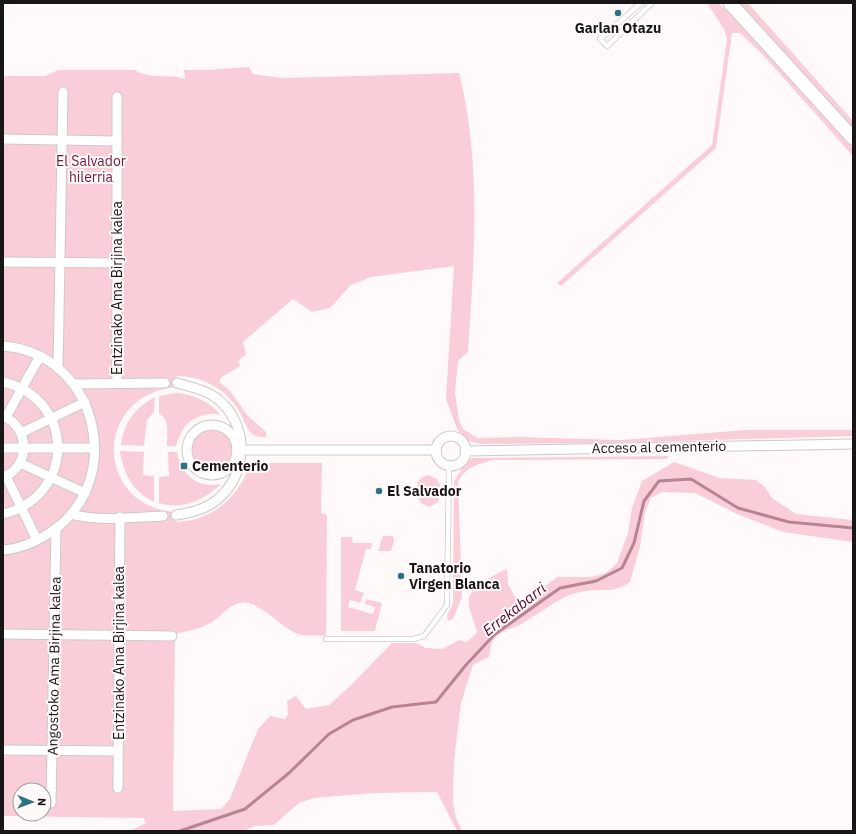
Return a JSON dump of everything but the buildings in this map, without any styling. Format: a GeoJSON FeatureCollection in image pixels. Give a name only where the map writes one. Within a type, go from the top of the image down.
{"type":"FeatureCollection","features":[{"type":"Feature","properties":{"kind":"main road"},"geometry":{"type":"LineString","coordinates":[[730,3],[853,138]]}},
{"type":"Feature","properties":{"kind":"street"},"geometry":{"type":"LineString","coordinates":[[58,369],[63,92]]}},
{"type":"Feature","properties":{"kind":"street","name":"Entzinako Ama Birjina kalea"},"geometry":{"type":"LineString","coordinates":[[117,383],[118,96]]}},
{"type":"Feature","properties":{"kind":"street"},"geometry":{"type":"LineString","coordinates":[[3,139],[117,141]]}},
{"type":"Feature","properties":{"kind":"street"},"geometry":{"type":"LineString","coordinates":[[3,262],[117,263]]}},
{"type":"Feature","properties":{"kind":"street"},"geometry":{"type":"LineString","coordinates":[[3,346],[26,350],[40,356],[58,369],[73,384],[85,402],[93,425],[95,448],[92,471],[85,493],[71,514],[56,528],[37,540],[18,547],[3,550]]}},
{"type":"Feature","properties":{"kind":"street"},"geometry":{"type":"LineString","coordinates":[[37,540],[5,476],[20,463],[24,448],[21,432],[12,421],[4,417],[40,356]]}},
{"type":"Feature","properties":{"kind":"street"},"geometry":{"type":"LineString","coordinates":[[3,382],[22,388],[39,401],[51,418],[56,433],[58,448],[57,463],[52,478],[39,495],[22,508],[3,514]]}},
{"type":"Feature","properties":{"kind":"street"},"geometry":{"type":"LineString","coordinates":[[73,384],[164,383]]}},
{"type":"Feature","properties":{"kind":"street"},"geometry":{"type":"LineString","coordinates":[[176,515],[202,509],[222,496],[236,473],[241,460],[240,438],[235,424],[224,406],[215,397],[201,390],[177,383]]}},
{"type":"Feature","properties":{"kind":"street"},"geometry":{"type":"LineString","coordinates":[[21,432],[85,402]]}},
{"type":"Feature","properties":{"kind":"street"},"geometry":{"type":"LineString","coordinates":[[213,425],[223,427],[231,433],[240,450],[229,469],[221,474],[211,476],[194,468],[188,459],[187,449],[189,440],[195,432],[203,426],[213,425]]}},
{"type":"Feature","properties":{"kind":"street"},"geometry":{"type":"LineString","coordinates":[[453,436],[462,441],[465,451],[461,462],[449,465],[440,460],[436,450],[443,438],[453,436]]}},
{"type":"Feature","properties":{"kind":"street","name":"Acceso al cementerio"},"geometry":{"type":"LineString","coordinates":[[465,451],[853,444]]}},
{"type":"Feature","properties":{"kind":"street"},"geometry":{"type":"LineString","coordinates":[[3,448],[95,448]]}},
{"type":"Feature","properties":{"kind":"street"},"geometry":{"type":"LineString","coordinates":[[240,450],[436,450]]}},
{"type":"Feature","properties":{"kind":"street"},"geometry":{"type":"LineString","coordinates":[[20,463],[85,493]]}},
{"type":"Feature","properties":{"kind":"street"},"geometry":{"type":"LineString","coordinates":[[71,514],[82,517],[120,518],[163,516]]}},
{"type":"Feature","properties":{"kind":"street","name":"Entzinako Ama Birjina kalea"},"geometry":{"type":"LineString","coordinates":[[118,788],[120,518]]}},
{"type":"Feature","properties":{"kind":"street","name":"Angostoko Ama Birjina kalea"},"geometry":{"type":"LineString","coordinates":[[51,782],[56,528]]}},
{"type":"Feature","properties":{"kind":"street"},"geometry":{"type":"LineString","coordinates":[[3,634],[172,636]]}},
{"type":"Feature","properties":{"kind":"street"},"geometry":{"type":"LineString","coordinates":[[3,750],[118,751]]}},
{"type":"Feature","properties":{"kind":"lane"},"geometry":{"type":"LineString","coordinates":[[641,3],[600,39],[607,46],[652,3]]}},
{"type":"Feature","properties":{"kind":"lane"},"geometry":{"type":"LineString","coordinates":[[326,640],[412,640],[424,636],[447,605],[449,465]]}},
{"type":"Feature","properties":{"kind":"green space"},"geometry":{"type":"Polygon","coordinates":[[[707,3],[718,3],[733,16],[853,148],[853,156],[764,56],[740,33],[732,33],[716,148],[561,286],[557,283],[712,145],[727,39],[724,29],[707,3]]]}},
{"type":"Feature","properties":{"kind":"green space"},"geometry":{"type":"Polygon","coordinates":[[[739,3],[748,3],[853,121],[853,129],[739,3]]]}},
{"type":"Feature","properties":{"kind":"green space","name":"El Salvador hilerria"},"geometry":{"type":"Polygon","coordinates":[[[249,67],[253,74],[283,78],[459,73],[471,142],[474,177],[474,247],[468,352],[458,361],[455,392],[459,421],[463,429],[478,438],[518,437],[621,440],[746,430],[853,430],[853,436],[611,443],[481,444],[469,441],[457,429],[446,399],[454,266],[371,277],[351,285],[330,308],[312,312],[293,299],[243,342],[246,354],[239,360],[240,366],[222,377],[219,382],[229,390],[248,416],[266,432],[266,437],[256,436],[251,433],[233,402],[219,389],[195,378],[177,376],[177,387],[149,394],[129,409],[118,428],[114,450],[118,472],[130,491],[149,505],[176,512],[176,522],[196,519],[214,511],[229,499],[236,491],[249,469],[256,463],[322,463],[321,513],[327,515],[326,636],[301,635],[286,627],[254,605],[247,603],[236,604],[205,626],[175,634],[173,811],[221,809],[230,799],[258,729],[270,716],[285,719],[288,714],[287,701],[296,696],[306,709],[329,705],[392,643],[416,643],[426,648],[442,649],[459,640],[467,642],[477,633],[469,606],[471,593],[476,587],[488,579],[507,569],[508,584],[518,602],[530,598],[557,577],[592,577],[606,573],[617,563],[628,533],[632,508],[642,481],[674,462],[720,478],[756,480],[764,486],[772,498],[796,514],[853,520],[853,542],[783,532],[737,514],[695,493],[662,492],[651,498],[645,512],[640,547],[630,582],[619,588],[586,591],[561,599],[494,639],[489,657],[473,665],[461,703],[454,761],[453,803],[456,818],[462,831],[457,831],[437,792],[373,793],[314,798],[299,803],[274,825],[255,826],[244,831],[130,831],[146,823],[143,818],[52,817],[52,782],[12,782],[12,816],[3,816],[3,76],[45,76],[58,70],[135,70],[147,75],[173,76],[185,79],[184,70],[249,67]]]}},
{"type":"Feature","properties":{"kind":"green space"},"geometry":{"type":"Polygon","coordinates":[[[177,393],[190,395],[207,403],[212,406],[221,416],[209,414],[194,419],[189,422],[183,430],[176,446],[167,446],[167,428],[165,419],[159,413],[159,396],[177,393]]]}},
{"type":"Feature","properties":{"kind":"green space"},"geometry":{"type":"Polygon","coordinates":[[[155,397],[154,412],[147,420],[144,446],[121,445],[125,429],[132,416],[148,401],[155,397]]]}},
{"type":"Feature","properties":{"kind":"green space"},"geometry":{"type":"Polygon","coordinates":[[[212,430],[226,436],[232,450],[226,464],[212,470],[198,464],[192,450],[198,436],[212,430]]]}},
{"type":"Feature","properties":{"kind":"green space"},"geometry":{"type":"Polygon","coordinates":[[[120,451],[144,452],[143,475],[154,476],[154,502],[140,493],[130,481],[121,459],[120,451]]]}},
{"type":"Feature","properties":{"kind":"green space"},"geometry":{"type":"Polygon","coordinates":[[[168,452],[177,452],[182,467],[186,473],[198,482],[212,485],[221,484],[200,499],[184,505],[168,505],[159,503],[159,477],[169,476],[168,452]]]}},
{"type":"Feature","properties":{"kind":"green space"},"geometry":{"type":"Polygon","coordinates":[[[668,456],[667,459],[493,460],[477,465],[465,472],[458,481],[462,597],[453,619],[448,621],[447,615],[453,604],[454,481],[464,465],[472,458],[668,456]]]}},
{"type":"Feature","properties":{"kind":"green space"},"geometry":{"type":"Polygon","coordinates":[[[428,475],[437,479],[442,490],[438,502],[430,507],[421,503],[416,491],[420,479],[428,475]]]}},
{"type":"Feature","properties":{"kind":"green space"},"geometry":{"type":"Polygon","coordinates":[[[383,536],[393,536],[394,541],[391,551],[378,551],[383,536]]]}},
{"type":"Feature","properties":{"kind":"green space"},"geometry":{"type":"Polygon","coordinates":[[[341,537],[352,537],[353,543],[372,543],[371,549],[366,549],[355,590],[364,593],[360,603],[350,600],[348,607],[373,614],[375,607],[365,604],[366,599],[382,603],[375,631],[341,631],[341,537]]]}},
{"type":"Feature","properties":{"kind":"waterway","name":"Errekabarri"},"geometry":{"type":"LineString","coordinates":[[180,831],[245,809],[289,773],[329,734],[353,720],[392,707],[436,702],[466,665],[495,634],[560,588],[596,581],[622,568],[634,543],[644,501],[659,481],[691,479],[738,508],[789,522],[853,528]]}},
{"type":"Feature","properties":{"kind":"place","name":"Garlan Otazu"},"geometry":{"type":"Point","coordinates":[618,13]}},
{"type":"Feature","properties":{"kind":"place","name":"Cementerio"},"geometry":{"type":"Point","coordinates":[184,466]}},
{"type":"Feature","properties":{"kind":"place","name":"El Salvador"},"geometry":{"type":"Point","coordinates":[379,491]}},
{"type":"Feature","properties":{"kind":"place","name":"Tanatorio Virgen Blanca"},"geometry":{"type":"Point","coordinates":[401,576]}}]}
